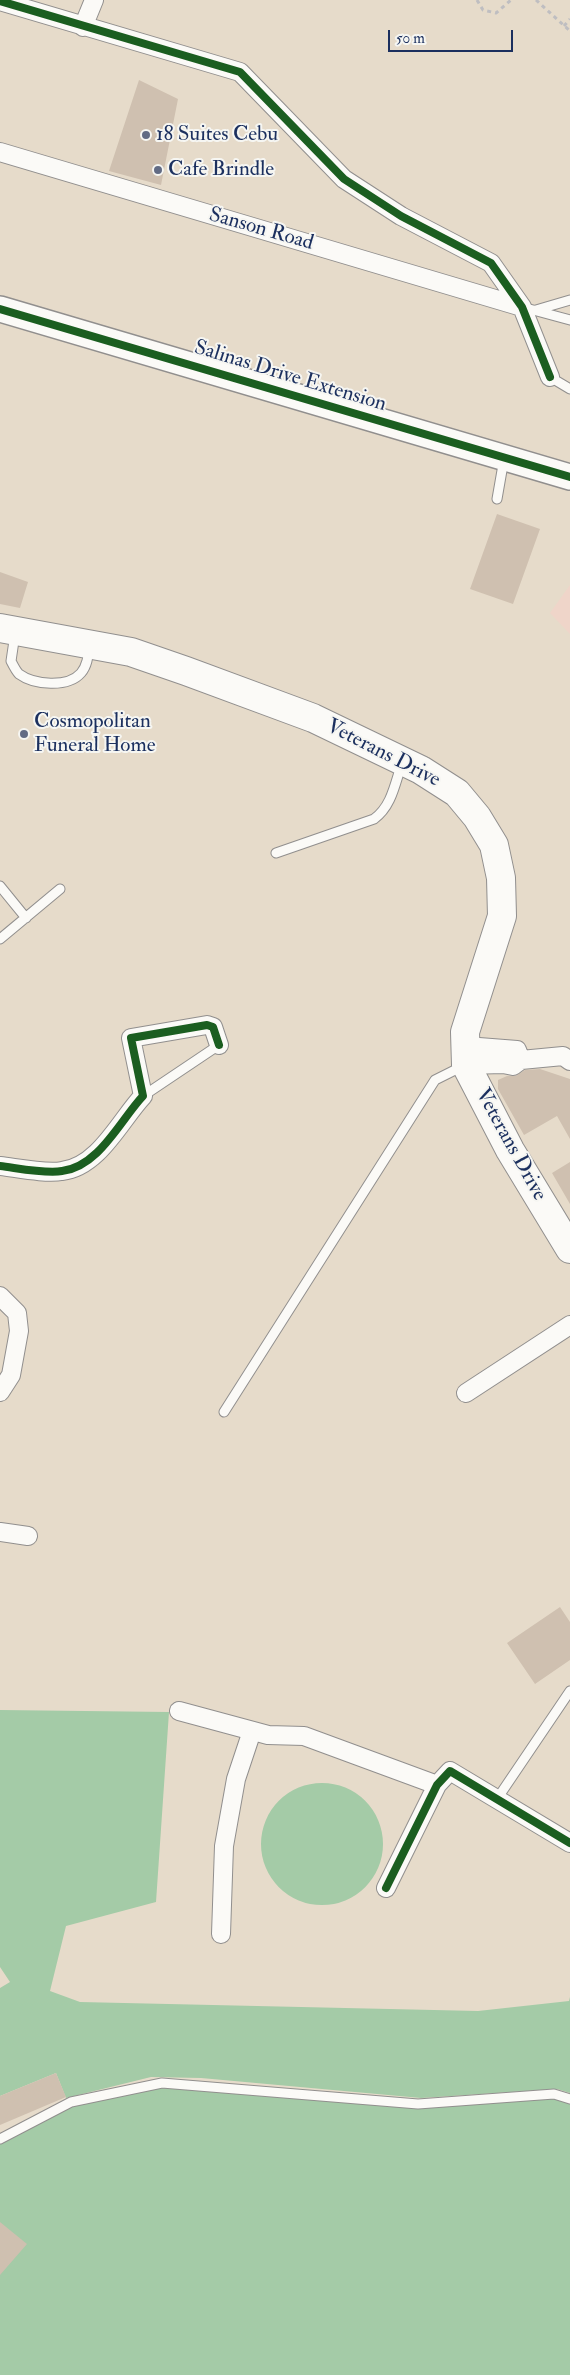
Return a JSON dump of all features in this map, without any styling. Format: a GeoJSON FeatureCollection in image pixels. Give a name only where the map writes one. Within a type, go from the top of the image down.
{"type":"FeatureCollection","features":[{"type":"Feature","properties":{"kind":"main road","name":"Veterans Drive"},"geometry":{"type":"LineString","coordinates":[[6,631],[130,652],[295,712],[421,770],[457,794],[477,817],[494,845],[501,878],[502,916],[465,1032],[466,1055],[510,1150],[570,1249]]}},
{"type":"Feature","properties":{"kind":"street"},"geometry":{"type":"LineString","coordinates":[[83,27],[94,0]]}},
{"type":"Feature","properties":{"kind":"street"},"geometry":{"type":"LineString","coordinates":[[0,1],[240,72],[344,180],[401,216],[491,263],[529,308],[550,377]]}},
{"type":"Feature","properties":{"kind":"street","name":"Sanson Road"},"geometry":{"type":"LineString","coordinates":[[0,152],[529,308]]}},
{"type":"Feature","properties":{"kind":"street","name":"Salinas Drive Extension"},"geometry":{"type":"LineString","coordinates":[[0,309],[570,477]]}},
{"type":"Feature","properties":{"kind":"street"},"geometry":{"type":"LineString","coordinates":[[0,1166],[63,1172],[82,1163],[104,1147],[143,1096],[131,1038],[207,1025],[213,1027],[219,1045]]}},
{"type":"Feature","properties":{"kind":"street"},"geometry":{"type":"LineString","coordinates":[[466,1055],[517,1050],[521,1060],[563,1056],[570,1062]]}},
{"type":"Feature","properties":{"kind":"street"},"geometry":{"type":"LineString","coordinates":[[0,1296],[17,1313],[19,1331],[11,1375],[0,1392]]}},
{"type":"Feature","properties":{"kind":"street"},"geometry":{"type":"LineString","coordinates":[[466,1393],[570,1326]]}},
{"type":"Feature","properties":{"kind":"street"},"geometry":{"type":"LineString","coordinates":[[0,1532],[28,1536]]}},
{"type":"Feature","properties":{"kind":"street"},"geometry":{"type":"LineString","coordinates":[[178,1711],[268,1735],[304,1736],[437,1785]]}},
{"type":"Feature","properties":{"kind":"street"},"geometry":{"type":"LineString","coordinates":[[221,1934],[224,1846],[236,1779],[252,1730]]}},
{"type":"Feature","properties":{"kind":"street"},"geometry":{"type":"LineString","coordinates":[[386,1888],[437,1785],[450,1770],[460,1778],[498,1799],[570,1844]]}},
{"type":"Feature","properties":{"kind":"lane"},"geometry":{"type":"LineString","coordinates":[[529,308],[570,300]]}},
{"type":"Feature","properties":{"kind":"lane"},"geometry":{"type":"LineString","coordinates":[[529,308],[570,320]]}},
{"type":"Feature","properties":{"kind":"lane"},"geometry":{"type":"LineString","coordinates":[[550,377],[570,389]]}},
{"type":"Feature","properties":{"kind":"lane"},"geometry":{"type":"LineString","coordinates":[[497,499],[504,459]]}},
{"type":"Feature","properties":{"kind":"lane"},"geometry":{"type":"LineString","coordinates":[[6,631],[10,661],[19,674],[37,683],[58,684],[80,675],[86,664],[90,645]]}},
{"type":"Feature","properties":{"kind":"lane"},"geometry":{"type":"LineString","coordinates":[[276,853],[374,819],[381,814],[389,800],[402,761]]}},
{"type":"Feature","properties":{"kind":"lane"},"geometry":{"type":"LineString","coordinates":[[0,886],[26,918]]}},
{"type":"Feature","properties":{"kind":"lane"},"geometry":{"type":"LineString","coordinates":[[0,939],[60,889]]}},
{"type":"Feature","properties":{"kind":"lane"},"geometry":{"type":"LineString","coordinates":[[143,1096],[219,1045]]}},
{"type":"Feature","properties":{"kind":"lane"},"geometry":{"type":"LineString","coordinates":[[224,1412],[435,1080],[466,1055]]}},
{"type":"Feature","properties":{"kind":"lane"},"geometry":{"type":"LineString","coordinates":[[498,1799],[570,1691]]}},
{"type":"Feature","properties":{"kind":"lane"},"geometry":{"type":"LineString","coordinates":[[0,2139],[71,2102],[162,2083],[418,2104],[554,2094],[570,2098]]}},
{"type":"Feature","properties":{"kind":"path"},"geometry":{"type":"LineString","coordinates":[[477,0],[484,10],[496,13],[511,0]]}},
{"type":"Feature","properties":{"kind":"path"},"geometry":{"type":"LineString","coordinates":[[536,0],[570,31]]}},
{"type":"Feature","properties":{"kind":"path"},"geometry":{"type":"LineString","coordinates":[[564,26],[570,19]]}},
{"type":"Feature","properties":{"kind":"shaded area"},"geometry":{"type":"Polygon","coordinates":[[[570,585],[570,634],[550,613],[570,585]]]}},
{"type":"Feature","properties":{"kind":"green space"},"geometry":{"type":"Polygon","coordinates":[[[0,1710],[169,1712],[156,1902],[66,1926],[50,1991],[80,2002],[478,2011],[569,2001],[570,1997],[570,2093],[557,2089],[421,2098],[201,2078],[151,2077],[66,2098],[56,2073],[0,2096],[0,1988],[10,1982],[0,1967],[0,1710]]]}},
{"type":"Feature","properties":{"kind":"green space"},"geometry":{"type":"Polygon","coordinates":[[[322,1783],[345,1788],[365,1801],[378,1821],[383,1844],[378,1867],[365,1887],[345,1900],[322,1905],[299,1900],[279,1887],[266,1867],[261,1844],[266,1821],[279,1801],[299,1788],[322,1783]]]}},
{"type":"Feature","properties":{"kind":"green space"},"geometry":{"type":"Polygon","coordinates":[[[162,2083],[423,2108],[553,2098],[570,2103],[570,2375],[0,2375],[0,2139],[71,2102],[162,2083]]]}},
{"type":"Feature","properties":{"kind":"building","name":"18 Suites Cebu"},"geometry":{"type":"Polygon","coordinates":[[[139,80],[178,99],[161,185],[109,171],[139,80]]]}},
{"type":"Feature","properties":{"kind":"building"},"geometry":{"type":"Polygon","coordinates":[[[497,514],[540,529],[513,604],[470,589],[497,514]]]}},
{"type":"Feature","properties":{"kind":"building"},"geometry":{"type":"Polygon","coordinates":[[[0,572],[28,582],[20,608],[0,604],[0,572]]]}},
{"type":"Feature","properties":{"kind":"building"},"geometry":{"type":"Polygon","coordinates":[[[540,1069],[570,1079],[570,1139],[557,1116],[524,1135],[498,1089],[498,1080],[507,1076],[516,1076],[525,1070],[540,1069]]]}},
{"type":"Feature","properties":{"kind":"building"},"geometry":{"type":"Polygon","coordinates":[[[570,1162],[570,1204],[552,1173],[570,1162]]]}},
{"type":"Feature","properties":{"kind":"building"},"geometry":{"type":"Polygon","coordinates":[[[560,1607],[570,1622],[570,1660],[535,1684],[507,1643],[560,1607]]]}},
{"type":"Feature","properties":{"kind":"building"},"geometry":{"type":"Polygon","coordinates":[[[56,2073],[66,2097],[0,2125],[0,2096],[56,2073]]]}},
{"type":"Feature","properties":{"kind":"building"},"geometry":{"type":"Polygon","coordinates":[[[0,2222],[27,2244],[0,2275],[0,2222]]]}},
{"type":"Feature","properties":{"kind":"cycle path"},"geometry":{"type":"LineString","coordinates":[[0,1],[240,72],[344,179],[401,216],[491,263],[522,307],[550,377]]}},
{"type":"Feature","properties":{"kind":"cycle path"},"geometry":{"type":"LineString","coordinates":[[0,309],[570,477]]}},
{"type":"Feature","properties":{"kind":"cycle path"},"geometry":{"type":"LineString","coordinates":[[0,1166],[55,1172],[75,1168],[98,1152],[143,1096],[131,1038],[207,1025],[213,1027],[219,1045]]}},
{"type":"Feature","properties":{"kind":"cycle path"},"geometry":{"type":"LineString","coordinates":[[386,1888],[437,1785],[450,1771],[570,1843]]}},
{"type":"Feature","properties":{"kind":"place","name":"18 Suites Cebu"},"geometry":{"type":"Point","coordinates":[146,135]}},
{"type":"Feature","properties":{"kind":"place","name":"Cafe Brindle"},"geometry":{"type":"Point","coordinates":[158,170]}},
{"type":"Feature","properties":{"kind":"place","name":"Cosmopolitan Funeral Home"},"geometry":{"type":"Point","coordinates":[24,734]}}]}
